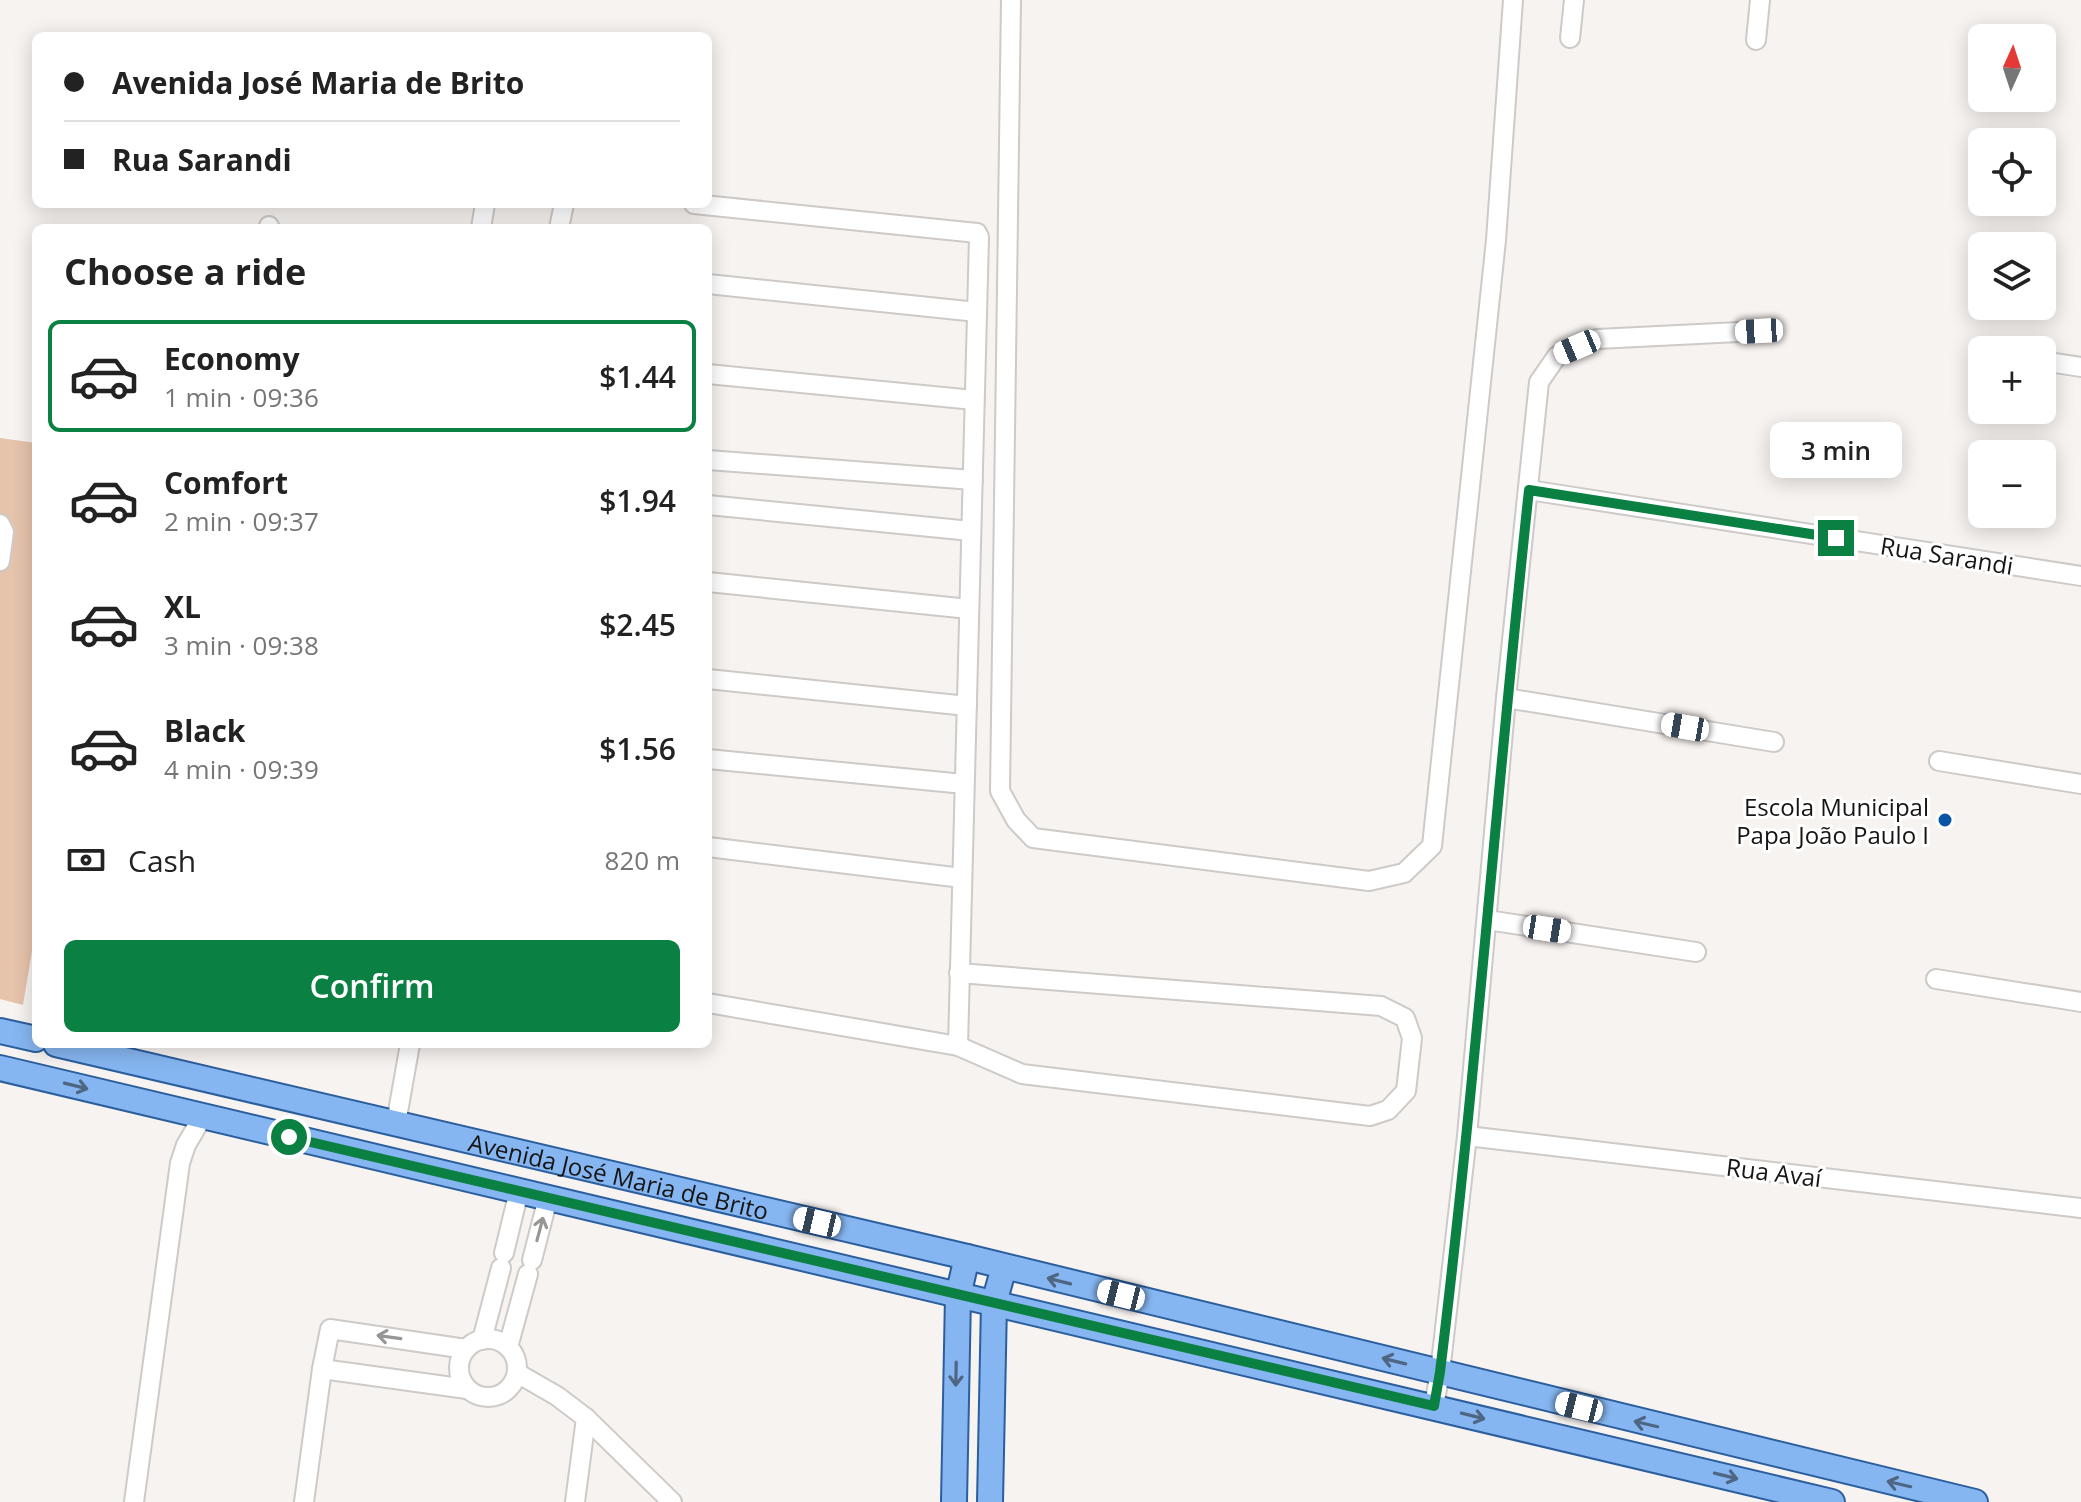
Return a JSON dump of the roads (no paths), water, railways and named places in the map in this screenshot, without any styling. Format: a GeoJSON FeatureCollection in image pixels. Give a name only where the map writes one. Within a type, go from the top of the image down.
{"type":"FeatureCollection","features":[{"type":"Feature","properties":{"kind":"main road"},"geometry":{"type":"LineString","coordinates":[[0,1031],[32,1038]]}},
{"type":"Feature","properties":{"kind":"main road","name":"Avenida José Maria de Brito"},"geometry":{"type":"LineString","coordinates":[[73,1048],[967,1257],[1975,1502]]}},
{"type":"Feature","properties":{"kind":"main road","name":"Avenida José Maria de Brito"},"geometry":{"type":"LineString","coordinates":[[0,1068],[1832,1502]]}},
{"type":"Feature","properties":{"kind":"main road"},"geometry":{"type":"LineString","coordinates":[[954,1502],[958,1296],[967,1257]]}},
{"type":"Feature","properties":{"kind":"main road"},"geometry":{"type":"LineString","coordinates":[[990,1502],[994,1303],[1004,1267]]}},
{"type":"Feature","properties":{"kind":"street"},"geometry":{"type":"LineString","coordinates":[[1011,0],[1000,791],[1016,820],[1033,838],[1369,881],[1404,873],[1432,846],[1495,255],[1513,0]]}},
{"type":"Feature","properties":{"kind":"street"},"geometry":{"type":"LineString","coordinates":[[1570,38],[1574,0]]}},
{"type":"Feature","properties":{"kind":"street"},"geometry":{"type":"LineString","coordinates":[[1756,40],[1760,0]]}},
{"type":"Feature","properties":{"kind":"street"},"geometry":{"type":"LineString","coordinates":[[712,206],[977,233],[958,1046]]}},
{"type":"Feature","properties":{"kind":"street"},"geometry":{"type":"LineString","coordinates":[[712,284],[977,312]]}},
{"type":"Feature","properties":{"kind":"street"},"geometry":{"type":"LineString","coordinates":[[1434,1406],[1467,1136],[1506,698],[1539,382],[1557,356],[1597,339],[1759,331]]}},
{"type":"Feature","properties":{"kind":"street"},"geometry":{"type":"LineString","coordinates":[[2056,363],[2081,367]]}},
{"type":"Feature","properties":{"kind":"street"},"geometry":{"type":"LineString","coordinates":[[712,374],[974,400]]}},
{"type":"Feature","properties":{"kind":"street"},"geometry":{"type":"LineString","coordinates":[[712,460],[973,480]]}},
{"type":"Feature","properties":{"kind":"street","name":"Rua Sarandi"},"geometry":{"type":"LineString","coordinates":[[1529,490],[2081,576]]}},
{"type":"Feature","properties":{"kind":"street"},"geometry":{"type":"LineString","coordinates":[[712,505],[971,531]]}},
{"type":"Feature","properties":{"kind":"street"},"geometry":{"type":"LineString","coordinates":[[0,524],[4,532],[0,561]]}},
{"type":"Feature","properties":{"kind":"street"},"geometry":{"type":"LineString","coordinates":[[712,582],[969,609]]}},
{"type":"Feature","properties":{"kind":"street"},"geometry":{"type":"LineString","coordinates":[[712,679],[967,706]]}},
{"type":"Feature","properties":{"kind":"street"},"geometry":{"type":"LineString","coordinates":[[1506,698],[1774,742]]}},
{"type":"Feature","properties":{"kind":"street"},"geometry":{"type":"LineString","coordinates":[[712,759],[964,784]]}},
{"type":"Feature","properties":{"kind":"street"},"geometry":{"type":"LineString","coordinates":[[1939,761],[2081,784]]}},
{"type":"Feature","properties":{"kind":"street"},"geometry":{"type":"LineString","coordinates":[[712,847],[962,878]]}},
{"type":"Feature","properties":{"kind":"street"},"geometry":{"type":"LineString","coordinates":[[1487,920],[1696,952]]}},
{"type":"Feature","properties":{"kind":"street"},"geometry":{"type":"LineString","coordinates":[[712,1004],[958,1046],[1022,1074],[1370,1116],[1388,1110],[1406,1091],[1412,1038],[1405,1018],[1381,1006],[959,973]]}},
{"type":"Feature","properties":{"kind":"street"},"geometry":{"type":"LineString","coordinates":[[1936,979],[2081,1002]]}},
{"type":"Feature","properties":{"kind":"street"},"geometry":{"type":"LineString","coordinates":[[396,1123],[409,1048]]}},
{"type":"Feature","properties":{"kind":"street"},"geometry":{"type":"LineString","coordinates":[[134,1502],[180,1163],[186,1145],[203,1116]]}},
{"type":"Feature","properties":{"kind":"street","name":"Rua Avaí"},"geometry":{"type":"LineString","coordinates":[[1467,1136],[2081,1208]]}},
{"type":"Feature","properties":{"kind":"street"},"geometry":{"type":"LineString","coordinates":[[467,1389],[459,1373],[461,1356],[474,1344],[501,1266],[519,1191]]}},
{"type":"Feature","properties":{"kind":"street"},"geometry":{"type":"LineString","coordinates":[[508,1347],[548,1198]]}},
{"type":"Feature","properties":{"kind":"street"},"geometry":{"type":"LineString","coordinates":[[501,1266],[528,1273]]}},
{"type":"Feature","properties":{"kind":"street"},"geometry":{"type":"LineString","coordinates":[[304,1502],[322,1369],[330,1329],[474,1344],[500,1342],[514,1355],[517,1373],[514,1382],[501,1394],[483,1397],[467,1389],[322,1369]]}},
{"type":"Feature","properties":{"kind":"street"},"geometry":{"type":"LineString","coordinates":[[517,1373],[557,1396],[586,1418],[672,1502]]}},
{"type":"Feature","properties":{"kind":"street"},"geometry":{"type":"LineString","coordinates":[[575,1502],[586,1418]]}},
{"type":"Feature","properties":{"kind":"place","name":"Escola Municipal Papa João Paulo I"},"geometry":{"type":"Point","coordinates":[1945,820]}}]}
